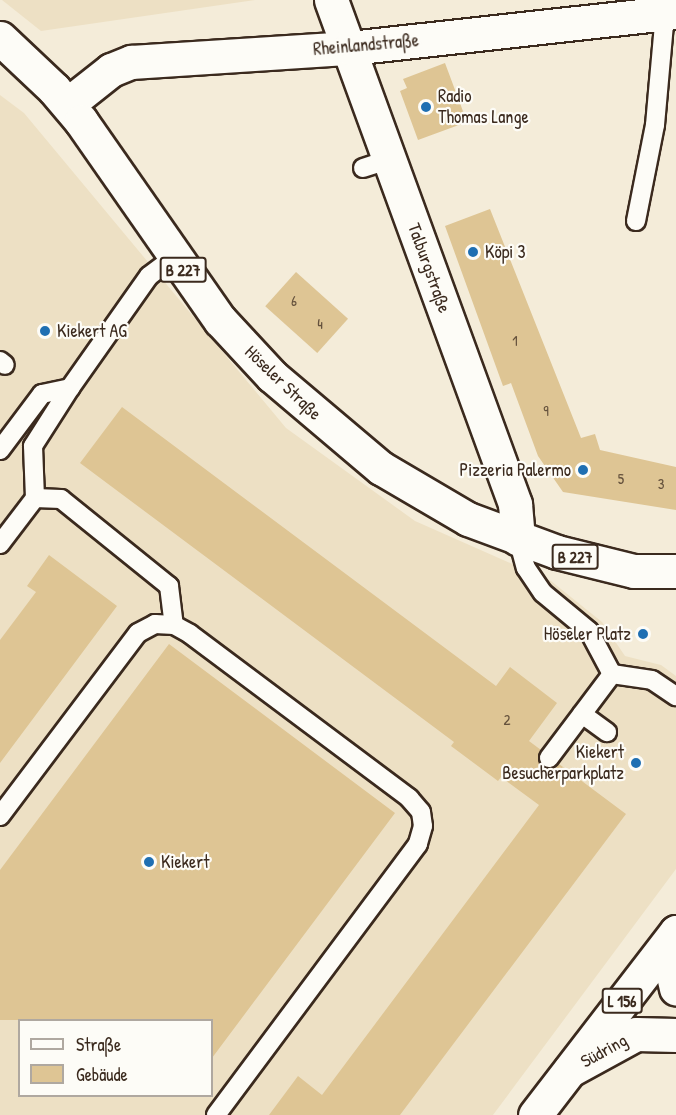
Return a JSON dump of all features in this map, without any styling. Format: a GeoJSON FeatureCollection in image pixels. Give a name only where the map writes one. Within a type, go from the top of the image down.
{"type":"FeatureCollection","features":[{"type":"Feature","properties":{"kind":"street","name":"Talburgstraße"},"geometry":{"type":"LineString","coordinates":[[331,0],[350,48],[376,163],[515,504],[518,539]]}},
{"type":"Feature","properties":{"kind":"street","name":"Rheinlandstraße"},"geometry":{"type":"LineString","coordinates":[[68,104],[111,70],[131,62],[350,48],[671,13]]}},
{"type":"Feature","properties":{"kind":"street","name":"Höseler Straße"},"geometry":{"type":"LineString","coordinates":[[0,38],[68,104],[220,320],[272,376],[381,468],[429,498],[518,539],[634,571],[676,571]]}},
{"type":"Feature","properties":{"kind":"street","name":"B 227"},"geometry":{"type":"LineString","coordinates":[[634,571],[676,584]]}},
{"type":"Feature","properties":{"kind":"street"},"geometry":{"type":"LineString","coordinates":[[676,932],[672,971],[676,989]]}},
{"type":"Feature","properties":{"kind":"street","name":"L 156"},"geometry":{"type":"LineString","coordinates":[[535,1115],[676,932]]}},
{"type":"Feature","properties":{"kind":"street","name":"Südring"},"geometry":{"type":"LineString","coordinates":[[569,1071],[636,1034],[676,1035]]}},
{"type":"Feature","properties":{"kind":"lane"},"geometry":{"type":"LineString","coordinates":[[636,221],[655,125],[671,13]]}},
{"type":"Feature","properties":{"kind":"lane"},"geometry":{"type":"LineString","coordinates":[[0,544],[35,498],[33,446],[70,388],[149,276],[174,257]]}},
{"type":"Feature","properties":{"kind":"lane"},"geometry":{"type":"LineString","coordinates":[[0,450],[42,394],[70,388]]}},
{"type":"Feature","properties":{"kind":"lane"},"geometry":{"type":"LineString","coordinates":[[35,498],[61,499],[169,586],[174,625]]}},
{"type":"Feature","properties":{"kind":"lane"},"geometry":{"type":"LineString","coordinates":[[518,539],[526,568],[543,592],[589,631],[612,675]]}},
{"type":"Feature","properties":{"kind":"lane"},"geometry":{"type":"LineString","coordinates":[[0,816],[138,633],[155,624],[174,625],[410,798],[421,812],[423,826],[418,844],[216,1115]]}},
{"type":"Feature","properties":{"kind":"lane"},"geometry":{"type":"LineString","coordinates":[[612,675],[652,681],[676,696]]}},
{"type":"Feature","properties":{"kind":"lane"},"geometry":{"type":"LineString","coordinates":[[549,758],[612,675]]}},
{"type":"Feature","properties":{"kind":"lane"},"geometry":{"type":"LineString","coordinates":[[582,714],[607,732]]}},
{"type":"Feature","properties":{"kind":"shaded area"},"geometry":{"type":"Polygon","coordinates":[[[2,0],[255,0],[41,31],[2,0]]]}},
{"type":"Feature","properties":{"kind":"shaded area"},"geometry":{"type":"Polygon","coordinates":[[[0,95],[24,113],[286,428],[415,521],[551,581],[602,622],[625,656],[661,665],[676,676],[676,869],[493,1115],[0,1115],[0,95]]]}},
{"type":"Feature","properties":{"kind":"building"},"geometry":{"type":"Polygon","coordinates":[[[445,63],[467,122],[418,140],[400,91],[407,88],[403,79],[445,63]]]}},
{"type":"Feature","properties":{"kind":"building"},"geometry":{"type":"Polygon","coordinates":[[[490,209],[581,438],[595,434],[600,450],[676,467],[676,510],[563,492],[538,456],[511,383],[503,386],[445,226],[490,209]]]}},
{"type":"Feature","properties":{"kind":"building"},"geometry":{"type":"Polygon","coordinates":[[[296,272],[348,319],[317,353],[265,306],[296,272]]]}},
{"type":"Feature","properties":{"kind":"building"},"geometry":{"type":"Polygon","coordinates":[[[122,407],[496,686],[510,667],[557,703],[529,741],[541,750],[539,763],[548,769],[559,764],[626,814],[400,1115],[269,1115],[298,1076],[322,1095],[539,805],[501,777],[498,781],[451,746],[454,742],[80,463],[122,407]]]}},
{"type":"Feature","properties":{"kind":"building"},"geometry":{"type":"Polygon","coordinates":[[[49,555],[117,606],[0,763],[0,640],[36,592],[27,586],[49,555]]]}},
{"type":"Feature","properties":{"kind":"building"},"geometry":{"type":"Polygon","coordinates":[[[169,644],[395,813],[213,1057],[213,1019],[0,1020],[0,870],[169,644]]]}},
{"type":"Feature","properties":{"kind":"place","name":"Radio Thomas Lange"},"geometry":{"type":"Point","coordinates":[426,107]}},
{"type":"Feature","properties":{"kind":"place","name":"Köpi 3"},"geometry":{"type":"Point","coordinates":[473,252]}},
{"type":"Feature","properties":{"kind":"place","name":"Kiekert AG"},"geometry":{"type":"Point","coordinates":[45,331]}},
{"type":"Feature","properties":{"kind":"place","name":"Pizzeria Palermo"},"geometry":{"type":"Point","coordinates":[583,470]}},
{"type":"Feature","properties":{"kind":"place","name":"Höseler Platz"},"geometry":{"type":"Point","coordinates":[643,634]}},
{"type":"Feature","properties":{"kind":"place","name":"Kiekert Besucherparkplatz"},"geometry":{"type":"Point","coordinates":[636,763]}},
{"type":"Feature","properties":{"kind":"place","name":"Kiekert"},"geometry":{"type":"Point","coordinates":[149,862]}}]}
